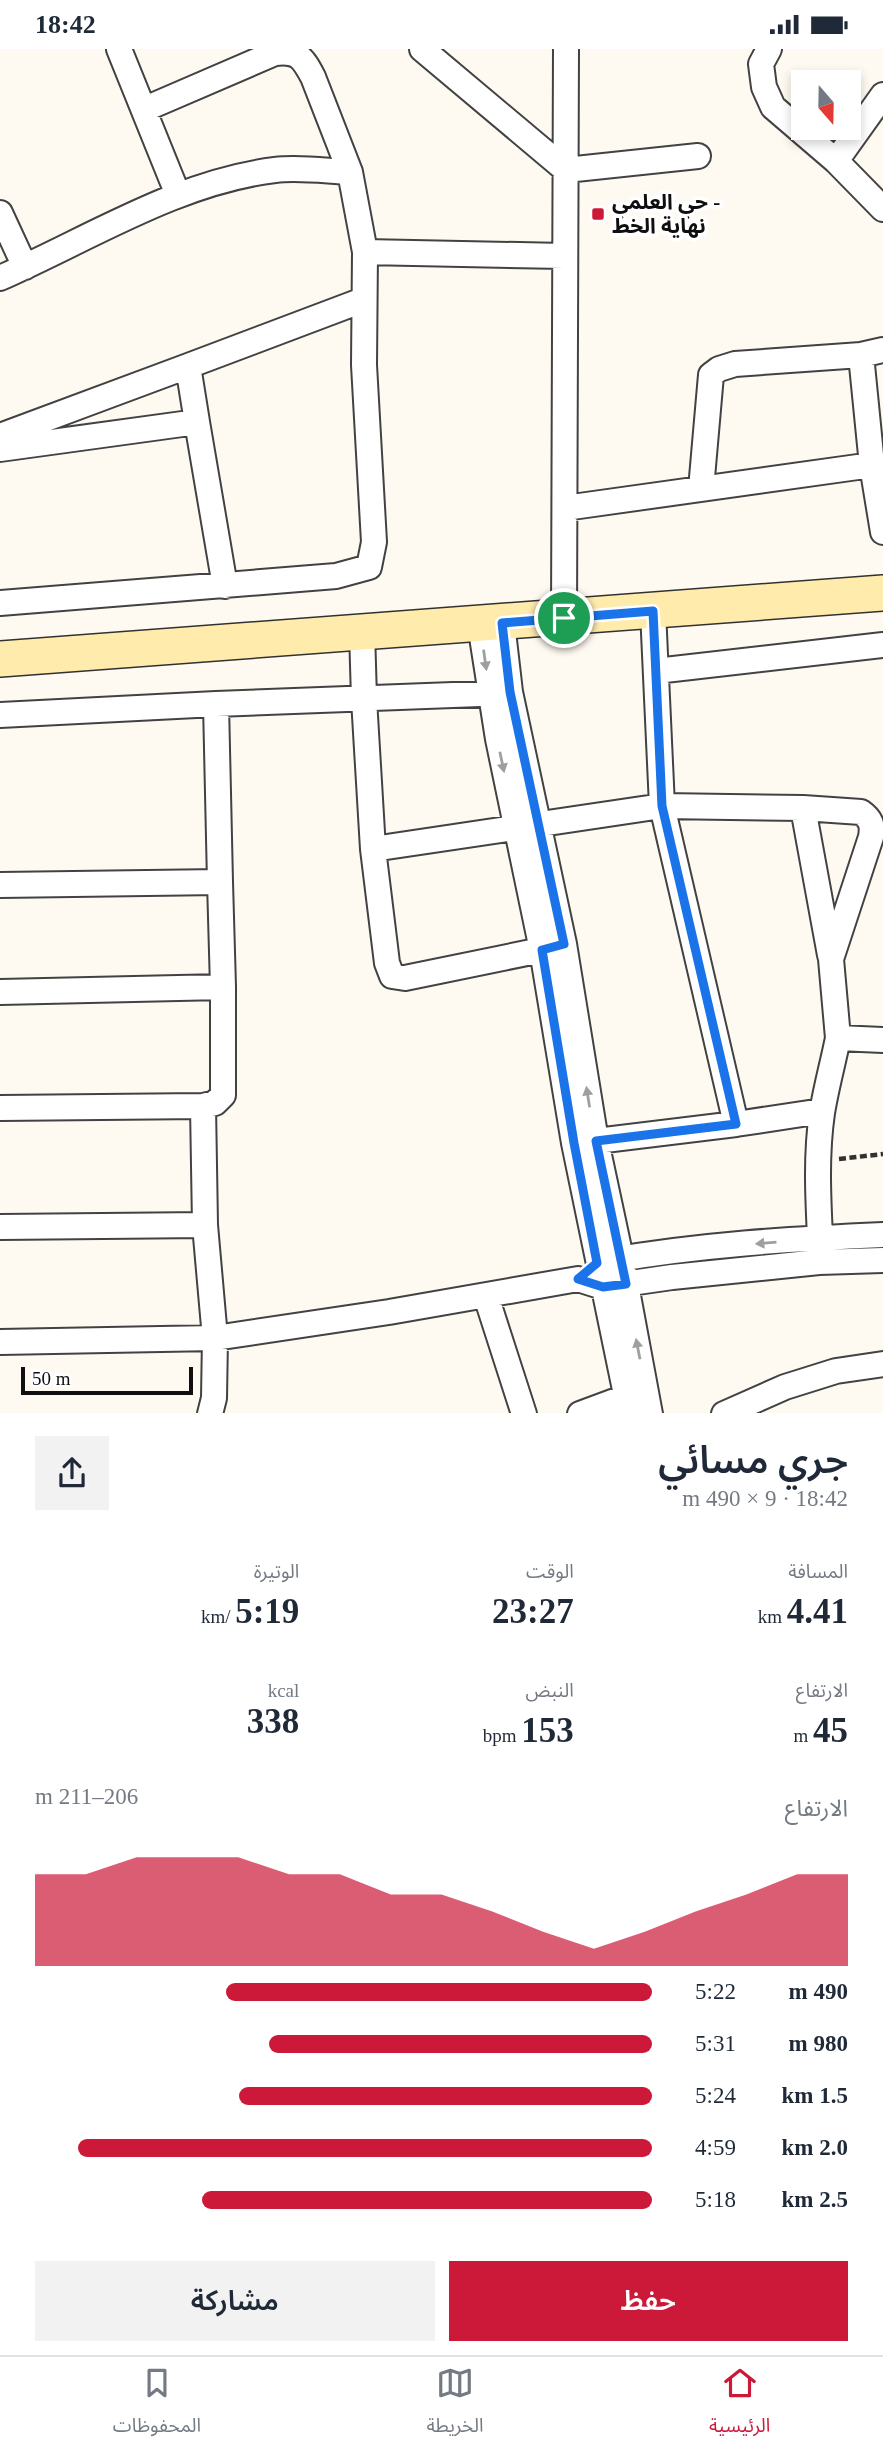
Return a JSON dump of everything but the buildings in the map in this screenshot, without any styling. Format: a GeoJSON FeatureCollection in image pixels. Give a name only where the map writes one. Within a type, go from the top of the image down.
{"type":"FeatureCollection","features":[{"type":"Feature","properties":{"kind":"street"},"geometry":{"type":"LineString","coordinates":[[119,49],[178,195]]}},
{"type":"Feature","properties":{"kind":"street"},"geometry":{"type":"LineString","coordinates":[[422,49],[566,170],[698,156]]}},
{"type":"Feature","properties":{"kind":"street"},"geometry":{"type":"LineString","coordinates":[[564,618],[566,49]]}},
{"type":"Feature","properties":{"kind":"street"},"geometry":{"type":"LineString","coordinates":[[769,49],[761,64],[764,87],[773,107],[836,162],[883,209]]}},
{"type":"Feature","properties":{"kind":"street"},"geometry":{"type":"LineString","coordinates":[[0,603],[337,576],[369,567],[374,542],[363,300],[375,252],[350,172],[307,65],[297,54],[289,51],[275,53],[145,109]]}},
{"type":"Feature","properties":{"kind":"street"},"geometry":{"type":"LineString","coordinates":[[836,162],[883,95]]}},
{"type":"Feature","properties":{"kind":"street"},"geometry":{"type":"LineString","coordinates":[[0,278],[178,195],[231,179],[276,170],[350,172]]}},
{"type":"Feature","properties":{"kind":"street"},"geometry":{"type":"LineString","coordinates":[[0,213],[25,268]]}},
{"type":"Feature","properties":{"kind":"street"},"geometry":{"type":"LineString","coordinates":[[375,252],[564,256]]}},
{"type":"Feature","properties":{"kind":"street"},"geometry":{"type":"LineString","coordinates":[[0,436],[363,300]]}},
{"type":"Feature","properties":{"kind":"street"},"geometry":{"type":"LineString","coordinates":[[701,489],[711,375],[719,369],[735,364],[872,352],[872,465],[883,533]]}},
{"type":"Feature","properties":{"kind":"street"},"geometry":{"type":"LineString","coordinates":[[188,366],[225,586]]}},
{"type":"Feature","properties":{"kind":"street"},"geometry":{"type":"LineString","coordinates":[[0,449],[197,422]]}},
{"type":"Feature","properties":{"kind":"street"},"geometry":{"type":"LineString","coordinates":[[565,508],[872,465]]}},
{"type":"Feature","properties":{"kind":"street"},"geometry":{"type":"LineString","coordinates":[[0,659],[883,593]]}},
{"type":"Feature","properties":{"kind":"street"},"geometry":{"type":"LineString","coordinates":[[653,611],[662,806],[736,1124]]}},
{"type":"Feature","properties":{"kind":"street"},"geometry":{"type":"LineString","coordinates":[[491,623],[500,694],[553,947],[585,1142],[638,1403],[580,1413]]}},
{"type":"Feature","properties":{"kind":"street"},"geometry":{"type":"LineString","coordinates":[[362,631],[373,849],[387,963],[392,976],[405,978],[553,947]]}},
{"type":"Feature","properties":{"kind":"street"},"geometry":{"type":"LineString","coordinates":[[656,671],[883,645]]}},
{"type":"Feature","properties":{"kind":"street"},"geometry":{"type":"LineString","coordinates":[[0,715],[500,694]]}},
{"type":"Feature","properties":{"kind":"street"},"geometry":{"type":"LineString","coordinates":[[0,1108],[203,1106],[215,1103],[223,1095],[216,704]]}},
{"type":"Feature","properties":{"kind":"street"},"geometry":{"type":"LineString","coordinates":[[373,849],[662,806],[803,808],[861,812],[871,822],[871,837],[831,959]]}},
{"type":"Feature","properties":{"kind":"street"},"geometry":{"type":"LineString","coordinates":[[803,808],[831,959],[838,1038],[822,1111],[817,1161],[820,1237]]}},
{"type":"Feature","properties":{"kind":"street"},"geometry":{"type":"LineString","coordinates":[[0,885],[220,882]]}},
{"type":"Feature","properties":{"kind":"street"},"geometry":{"type":"LineString","coordinates":[[0,992],[223,987]]}},
{"type":"Feature","properties":{"kind":"street"},"geometry":{"type":"LineString","coordinates":[[838,1038],[883,1040]]}},
{"type":"Feature","properties":{"kind":"street"},"geometry":{"type":"LineString","coordinates":[[203,1106],[205,1225],[215,1338],[214,1398],[210,1413]]}},
{"type":"Feature","properties":{"kind":"street"},"geometry":{"type":"LineString","coordinates":[[585,1142],[822,1111]]}},
{"type":"Feature","properties":{"kind":"street"},"geometry":{"type":"LineString","coordinates":[[0,1227],[205,1225]]}},
{"type":"Feature","properties":{"kind":"street"},"geometry":{"type":"LineString","coordinates":[[0,1342],[215,1338],[486,1296],[820,1237],[883,1235]]}},
{"type":"Feature","properties":{"kind":"street"},"geometry":{"type":"LineString","coordinates":[[612,1273],[672,1277],[819,1262],[883,1260]]}},
{"type":"Feature","properties":{"kind":"street"},"geometry":{"type":"LineString","coordinates":[[486,1296],[524,1413]]}},
{"type":"Feature","properties":{"kind":"street"},"geometry":{"type":"LineString","coordinates":[[724,1413],[785,1387],[836,1371],[883,1364]]}},
{"type":"Feature","properties":{"kind":"path"},"geometry":{"type":"LineString","coordinates":[[817,1161],[883,1154]]}},
{"type":"Feature","properties":{"kind":"place","name":"حي العلمي - نهاية الخط"},"geometry":{"type":"Point","coordinates":[598,214]}},
{"type":"Feature","properties":{"kind":"route"},"geometry":{"type":"LineString","coordinates":[[653,611],[662,806],[736,1124],[596,1141],[626,1284],[603,1287],[578,1279],[597,1263],[542,950],[564,944],[503,648],[502,623],[564,618],[653,611]]}}]}
